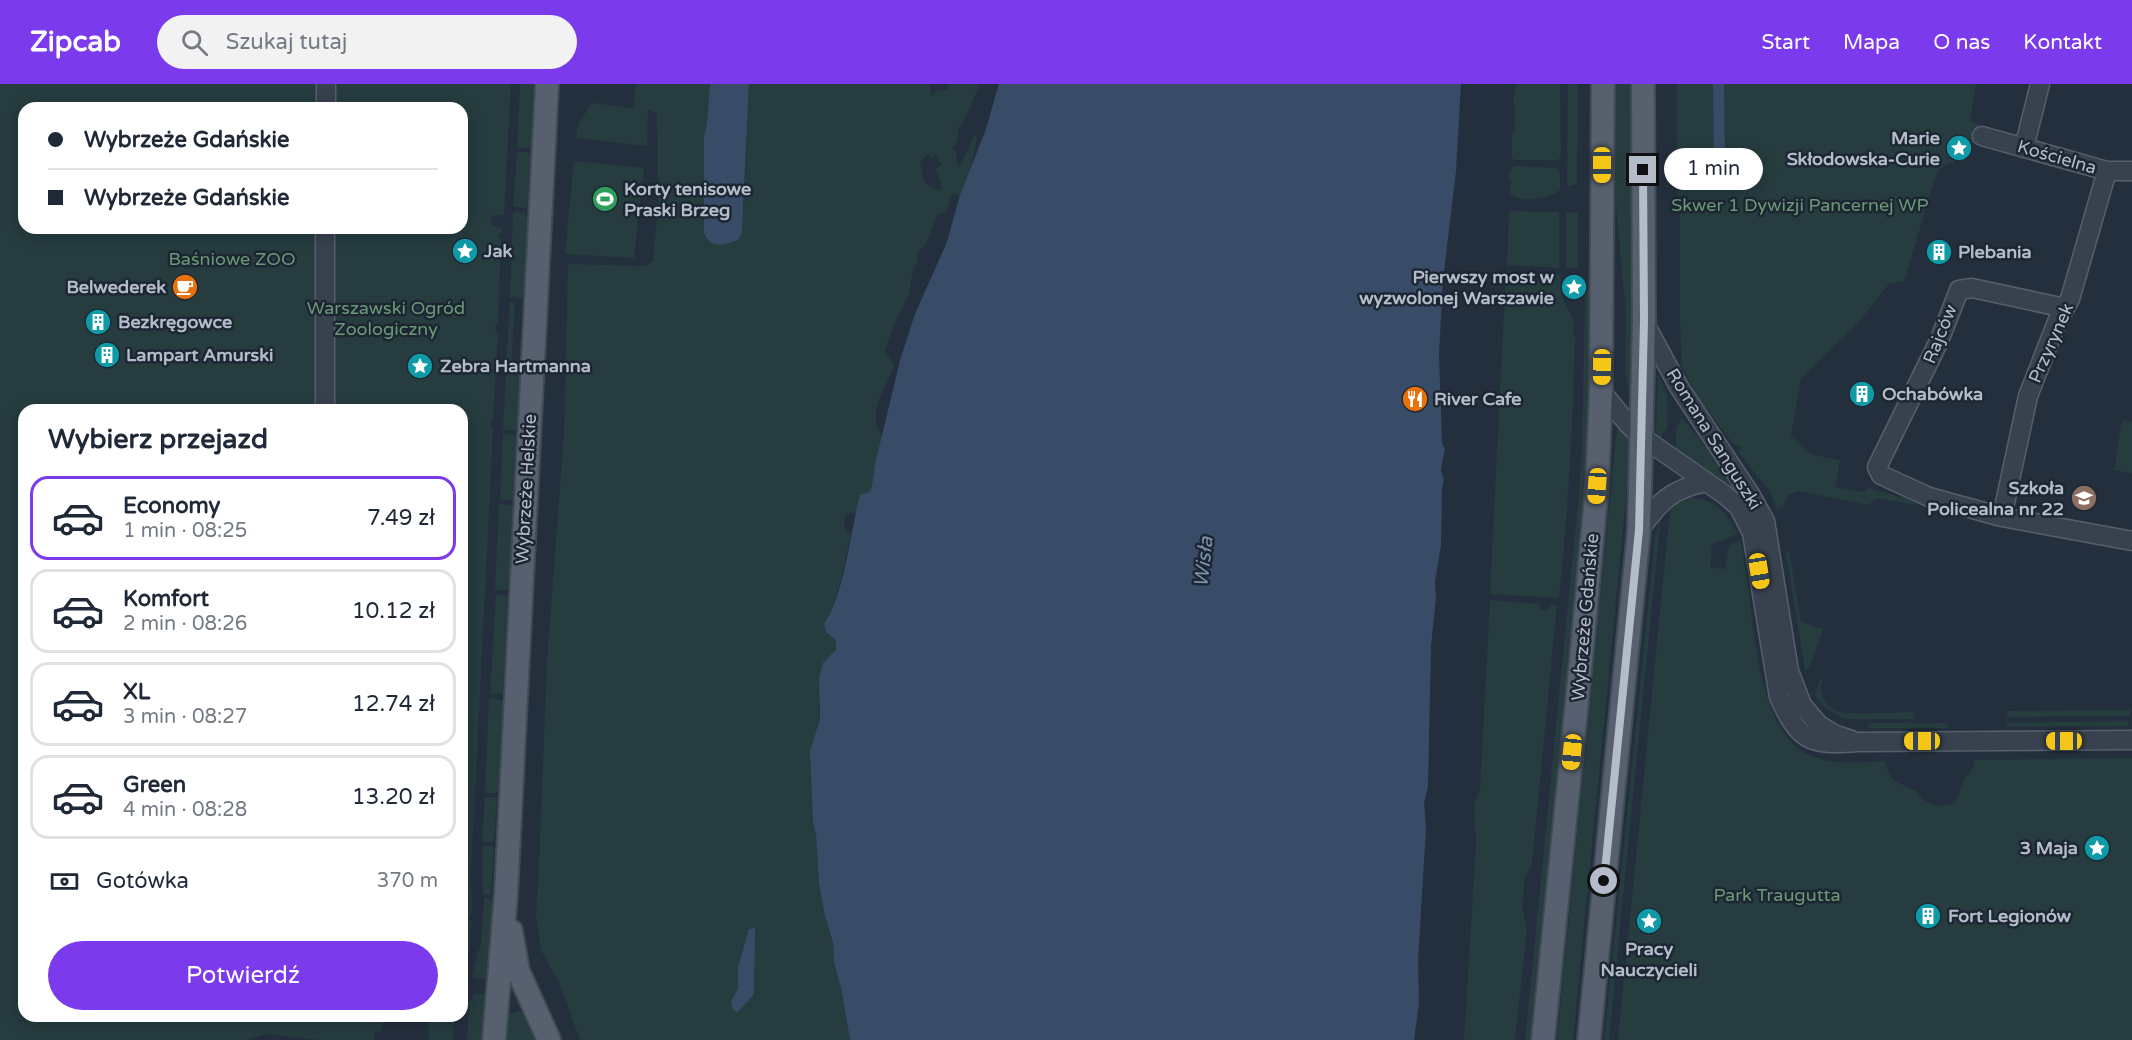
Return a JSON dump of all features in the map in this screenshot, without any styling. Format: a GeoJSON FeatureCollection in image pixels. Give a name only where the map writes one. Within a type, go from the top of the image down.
{"type":"FeatureCollection","features":[{"type":"Feature","properties":{"kind":"main road","name":"Wybrzeże Helskie"},"geometry":{"type":"LineString","coordinates":[[495,1030],[506,894],[547,84]]}},
{"type":"Feature","properties":{"kind":"main road","name":"Wybrzeże Gdańskie"},"geometry":{"type":"LineString","coordinates":[[1543,1040],[1594,521],[1601,391],[1603,84]]}},
{"type":"Feature","properties":{"kind":"main road"},"geometry":{"type":"LineString","coordinates":[[1589,1040],[1639,530],[1644,321],[1644,84]]}},
{"type":"Feature","properties":{"kind":"main road","name":"Wybrzeże Helskie"},"geometry":{"type":"LineString","coordinates":[[506,894],[514,956],[525,989],[549,1040]]}},
{"type":"Feature","properties":{"kind":"main road"},"geometry":{"type":"LineString","coordinates":[[495,1030],[502,1010],[511,1004],[523,1006],[538,1018]]}},
{"type":"Feature","properties":{"kind":"street"},"geometry":{"type":"LineString","coordinates":[[326,84],[326,102]]}},
{"type":"Feature","properties":{"kind":"street"},"geometry":{"type":"LineString","coordinates":[[2024,148],[2040,84]]}},
{"type":"Feature","properties":{"kind":"street","name":"Kościelna"},"geometry":{"type":"LineString","coordinates":[[1982,136],[2107,171],[2132,171]]}},
{"type":"Feature","properties":{"kind":"street","name":"Przyrynek"},"geometry":{"type":"LineString","coordinates":[[2002,517],[2028,396],[2077,278],[2107,171]]}},
{"type":"Feature","properties":{"kind":"street"},"geometry":{"type":"LineString","coordinates":[[325,234],[325,404]]}},
{"type":"Feature","properties":{"kind":"street","name":"Rajców"},"geometry":{"type":"LineString","coordinates":[[2002,517],[1929,497],[1879,471],[1939,341],[1959,290],[1972,288],[2065,308]]}},
{"type":"Feature","properties":{"kind":"street","name":"Romana Sanguszki"},"geometry":{"type":"LineString","coordinates":[[1644,321],[1679,387],[1750,494],[1765,521],[1789,671],[1802,705],[1819,726],[1857,742]]}},
{"type":"Feature","properties":{"kind":"street","name":"Romana Sanguszki"},"geometry":{"type":"LineString","coordinates":[[1601,391],[1628,424],[1642,436],[1739,507],[1752,533],[1779,696],[1797,728],[1814,741],[1829,744],[2132,740]]}},
{"type":"Feature","properties":{"kind":"street"},"geometry":{"type":"LineString","coordinates":[[1639,530],[1669,495],[1688,486],[1706,482]]}},
{"type":"Feature","properties":{"kind":"street"},"geometry":{"type":"LineString","coordinates":[[2002,517],[2132,541]]}},
{"type":"Feature","properties":{"kind":"green space","name":"Warszawski Ogród Zoologiczny"},"geometry":{"type":"Polygon","coordinates":[[[0,84],[511,84],[504,215],[491,216],[491,225],[502,229],[502,233],[499,234],[501,240],[498,325],[495,325],[495,330],[498,331],[493,421],[490,427],[493,427],[471,876],[473,915],[470,915],[472,921],[468,954],[468,404],[18,404],[18,1022],[383,1022],[381,1032],[375,1031],[374,1040],[320,1040],[267,1034],[245,1040],[0,1040],[0,84]]]}},
{"type":"Feature","properties":{"kind":"green space"},"geometry":{"type":"Polygon","coordinates":[[[520,84],[534,84],[529,149],[517,148],[520,84]]]}},
{"type":"Feature","properties":{"kind":"green space"},"geometry":{"type":"Polygon","coordinates":[[[636,84],[710,84],[704,137],[704,233],[744,210],[749,84],[930,84],[931,96],[937,91],[949,89],[948,84],[980,84],[962,126],[958,128],[958,141],[952,148],[957,153],[956,161],[959,166],[973,137],[977,136],[967,179],[960,195],[953,194],[945,213],[938,214],[928,240],[917,253],[909,295],[894,325],[885,351],[894,365],[876,409],[878,428],[883,438],[876,464],[876,490],[861,495],[856,513],[851,512],[845,517],[845,527],[851,534],[831,613],[846,619],[818,705],[820,719],[810,751],[813,823],[816,834],[819,884],[833,942],[834,963],[850,1040],[580,1040],[559,983],[541,950],[536,916],[547,661],[564,434],[568,264],[645,266],[653,261],[658,206],[657,113],[648,110],[647,146],[576,138],[578,124],[592,103],[633,108],[636,84]],[[929,154],[920,161],[924,182],[938,191],[942,188],[936,169],[941,164],[936,155],[929,159],[929,154]]]}},
{"type":"Feature","properties":{"kind":"green space"},"geometry":{"type":"Polygon","coordinates":[[[1516,84],[1560,84],[1561,156],[1558,160],[1515,160],[1512,158],[1515,105],[1513,104],[1516,84]]]}},
{"type":"Feature","properties":{"kind":"green space"},"geometry":{"type":"Polygon","coordinates":[[[1568,84],[1578,84],[1577,184],[1567,187],[1568,84]]]}},
{"type":"Feature","properties":{"kind":"green space"},"geometry":{"type":"Polygon","coordinates":[[[1616,84],[1631,84],[1631,401],[1625,371],[1626,315],[1616,205],[1616,84]]]}},
{"type":"Feature","properties":{"kind":"green space","name":"Skwer 1 Dywizji Pancernej WP"},"geometry":{"type":"Polygon","coordinates":[[[1677,84],[1976,84],[1970,121],[1979,124],[1971,151],[1965,151],[1963,162],[1947,164],[1936,176],[1904,281],[1889,284],[1857,324],[1801,379],[1791,436],[1813,455],[1840,460],[1835,487],[1864,492],[1869,488],[1902,498],[1905,492],[1917,498],[1915,505],[1877,498],[1868,505],[1797,491],[1788,495],[1783,506],[1777,509],[1770,492],[1739,453],[1741,446],[1733,444],[1697,396],[1682,367],[1680,212],[1677,198],[1677,84]]]}},
{"type":"Feature","properties":{"kind":"green space"},"geometry":{"type":"Polygon","coordinates":[[[517,152],[528,152],[531,155],[528,206],[526,208],[513,207],[517,152]]]}},
{"type":"Feature","properties":{"kind":"green space","name":"Korty tenisowe Praski Brzeg"},"geometry":{"type":"Polygon","coordinates":[[[574,161],[644,168],[634,258],[565,254],[574,161]]]}},
{"type":"Feature","properties":{"kind":"green space"},"geometry":{"type":"Polygon","coordinates":[[[1515,166],[1557,168],[1560,174],[1560,190],[1549,196],[1535,199],[1510,194],[1509,171],[1515,166]]]}},
{"type":"Feature","properties":{"kind":"green space"},"geometry":{"type":"Polygon","coordinates":[[[513,211],[525,212],[528,221],[523,297],[521,298],[510,297],[513,211]]]}},
{"type":"Feature","properties":{"kind":"green space"},"geometry":{"type":"Polygon","coordinates":[[[1509,211],[1559,212],[1559,268],[1507,265],[1509,211]]]}},
{"type":"Feature","properties":{"kind":"green space"},"geometry":{"type":"Polygon","coordinates":[[[1566,212],[1578,213],[1578,269],[1566,268],[1566,212]]]}},
{"type":"Feature","properties":{"kind":"green space"},"geometry":{"type":"Polygon","coordinates":[[[1506,271],[1528,272],[1528,278],[1532,281],[1541,281],[1543,273],[1560,274],[1562,296],[1575,324],[1573,329],[1575,338],[1570,469],[1559,598],[1490,594],[1506,271]]]}},
{"type":"Feature","properties":{"kind":"green space"},"geometry":{"type":"Polygon","coordinates":[[[1585,289],[1590,289],[1587,448],[1581,533],[1530,1040],[1525,1040],[1579,494],[1585,289]]]}},
{"type":"Feature","properties":{"kind":"green space"},"geometry":{"type":"Polygon","coordinates":[[[510,302],[515,303],[511,368],[506,367],[510,302]]]}},
{"type":"Feature","properties":{"kind":"green space"},"geometry":{"type":"Polygon","coordinates":[[[506,371],[520,374],[516,430],[503,430],[506,371]]]}},
{"type":"Feature","properties":{"kind":"green space"},"geometry":{"type":"Polygon","coordinates":[[[1658,374],[1667,394],[1667,429],[1662,434],[1662,441],[1656,434],[1658,374]]]}},
{"type":"Feature","properties":{"kind":"green space"},"geometry":{"type":"Polygon","coordinates":[[[1681,416],[1741,492],[1787,683],[1817,730],[1809,727],[1789,699],[1733,489],[1676,452],[1676,428],[1681,416]]]}},
{"type":"Feature","properties":{"kind":"green space"},"geometry":{"type":"Polygon","coordinates":[[[1618,417],[1630,434],[1626,498],[1573,1040],[1557,1040],[1618,417]]]}},
{"type":"Feature","properties":{"kind":"green space"},"geometry":{"type":"Polygon","coordinates":[[[2122,420],[2132,422],[2132,473],[2114,470],[2122,420]]]}},
{"type":"Feature","properties":{"kind":"green space"},"geometry":{"type":"Polygon","coordinates":[[[503,434],[516,437],[513,499],[511,500],[500,500],[503,434]]]}},
{"type":"Feature","properties":{"kind":"green space","name":"Park Traugutta"},"geometry":{"type":"Polygon","coordinates":[[[1692,498],[1714,504],[1730,520],[1738,534],[1712,544],[1710,567],[1725,569],[1729,546],[1740,541],[1756,648],[1768,700],[1778,723],[1791,742],[1807,754],[1836,762],[1885,761],[1889,774],[1895,781],[1916,791],[1928,803],[1938,805],[1956,802],[1963,781],[1974,766],[1974,760],[2132,758],[2132,1040],[1618,1040],[1670,510],[1678,503],[1692,498]]]}},
{"type":"Feature","properties":{"kind":"green space"},"geometry":{"type":"Polygon","coordinates":[[[499,504],[513,506],[509,589],[506,590],[495,590],[499,504]]]}},
{"type":"Feature","properties":{"kind":"green space"},"geometry":{"type":"Polygon","coordinates":[[[1661,514],[1609,1040],[1604,1040],[1655,537],[1661,514]]]}},
{"type":"Feature","properties":{"kind":"green space"},"geometry":{"type":"Polygon","coordinates":[[[1789,551],[1801,622],[1823,629],[1807,670],[1805,670],[1786,552],[1789,551]]]}},
{"type":"Feature","properties":{"kind":"green space"},"geometry":{"type":"Polygon","coordinates":[[[496,594],[508,596],[503,692],[502,694],[490,694],[496,594]]]}},
{"type":"Feature","properties":{"kind":"green space"},"geometry":{"type":"Polygon","coordinates":[[[1490,600],[1540,604],[1540,609],[1549,610],[1550,605],[1557,605],[1532,863],[1525,879],[1522,907],[1527,928],[1515,1040],[1464,1040],[1476,844],[1474,805],[1480,788],[1490,600]]]}},
{"type":"Feature","properties":{"kind":"green space"},"geometry":{"type":"Polygon","coordinates":[[[1820,679],[1822,679],[1823,698],[1832,709],[1863,714],[1914,712],[1915,719],[1847,719],[1837,715],[1815,696],[1820,679]]]}},
{"type":"Feature","properties":{"kind":"green space"},"geometry":{"type":"Polygon","coordinates":[[[489,698],[503,700],[498,791],[496,793],[485,793],[489,698]]]}},
{"type":"Feature","properties":{"kind":"green space"},"geometry":{"type":"Polygon","coordinates":[[[2130,710],[2130,716],[2007,717],[2007,711],[2130,710]]]}},
{"type":"Feature","properties":{"kind":"green space"},"geometry":{"type":"Polygon","coordinates":[[[2129,721],[2127,726],[2007,727],[2007,723],[2129,721]]]}},
{"type":"Feature","properties":{"kind":"green space"},"geometry":{"type":"Polygon","coordinates":[[[1868,723],[1948,723],[1948,728],[1868,728],[1868,723]]]}},
{"type":"Feature","properties":{"kind":"green space"},"geometry":{"type":"Polygon","coordinates":[[[485,797],[497,798],[493,842],[482,842],[485,797]]]}},
{"type":"Feature","properties":{"kind":"green space"},"geometry":{"type":"Polygon","coordinates":[[[482,846],[494,848],[491,894],[483,894],[482,846]]]}},
{"type":"Feature","properties":{"kind":"green space"},"geometry":{"type":"Polygon","coordinates":[[[484,898],[493,901],[489,977],[487,979],[471,978],[481,943],[484,898]]]}},
{"type":"Feature","properties":{"kind":"green space"},"geometry":{"type":"Polygon","coordinates":[[[474,994],[491,994],[488,1040],[467,1040],[469,1002],[474,994]]]}},
{"type":"Feature","properties":{"kind":"green space"},"geometry":{"type":"Polygon","coordinates":[[[518,1011],[526,1014],[542,1040],[501,1040],[507,1015],[518,1011]]]}},
{"type":"Feature","properties":{"kind":"green space"},"geometry":{"type":"Polygon","coordinates":[[[428,1022],[454,1022],[453,1040],[429,1040],[428,1022]]]}},
{"type":"Feature","properties":{"kind":"water"},"geometry":{"type":"Polygon","coordinates":[[[710,84],[749,84],[742,232],[739,239],[719,245],[710,242],[704,233],[704,137],[710,84]]]}},
{"type":"Feature","properties":{"kind":"water","name":"Wisła"},"geometry":{"type":"Polygon","coordinates":[[[999,84],[1461,84],[1456,171],[1443,280],[1439,354],[1442,443],[1445,449],[1441,471],[1444,480],[1441,545],[1435,582],[1436,598],[1431,646],[1428,786],[1424,803],[1426,828],[1418,960],[1419,1003],[1414,1040],[850,1040],[834,963],[833,942],[819,884],[816,834],[813,823],[810,751],[820,719],[819,678],[823,663],[836,650],[836,640],[826,632],[824,624],[842,580],[860,495],[869,492],[872,486],[875,464],[901,357],[915,314],[947,242],[960,195],[985,132],[999,84]]]}},
{"type":"Feature","properties":{"kind":"water"},"geometry":{"type":"Polygon","coordinates":[[[1713,84],[1724,84],[1725,168],[1714,168],[1713,84]]]}},
{"type":"Feature","properties":{"kind":"water"},"geometry":{"type":"Polygon","coordinates":[[[755,928],[754,994],[737,1013],[732,1008],[731,1001],[738,989],[738,967],[749,929],[755,928]]]}},
{"type":"Feature","properties":{"kind":"place","name":"Marie Skłodowska-Curie"},"geometry":{"type":"Point","coordinates":[1959,148]}},
{"type":"Feature","properties":{"kind":"place","name":"Korty tenisowe Praski Brzeg"},"geometry":{"type":"Point","coordinates":[605,199]}},
{"type":"Feature","properties":{"kind":"place","name":"Jak"},"geometry":{"type":"Point","coordinates":[465,251]}},
{"type":"Feature","properties":{"kind":"place","name":"Plebania"},"geometry":{"type":"Point","coordinates":[1939,252]}},
{"type":"Feature","properties":{"kind":"place","name":"Belwederek"},"geometry":{"type":"Point","coordinates":[185,287]}},
{"type":"Feature","properties":{"kind":"place","name":"Pierwszy most w wyzwolonej Warszawie"},"geometry":{"type":"Point","coordinates":[1574,287]}},
{"type":"Feature","properties":{"kind":"place","name":"Bezkręgowce"},"geometry":{"type":"Point","coordinates":[98,322]}},
{"type":"Feature","properties":{"kind":"place","name":"Lampart Amurski"},"geometry":{"type":"Point","coordinates":[107,355]}},
{"type":"Feature","properties":{"kind":"place","name":"Zebra Hartmanna"},"geometry":{"type":"Point","coordinates":[420,366]}},
{"type":"Feature","properties":{"kind":"place","name":"Ochabówka"},"geometry":{"type":"Point","coordinates":[1862,394]}},
{"type":"Feature","properties":{"kind":"place","name":"River Cafe"},"geometry":{"type":"Point","coordinates":[1415,399]}},
{"type":"Feature","properties":{"kind":"place","name":"Szkoła Policealna nr 22"},"geometry":{"type":"Point","coordinates":[2084,498]}},
{"type":"Feature","properties":{"kind":"place","name":"3 Maja"},"geometry":{"type":"Point","coordinates":[2097,848]}},
{"type":"Feature","properties":{"kind":"place","name":"Fort Legionów"},"geometry":{"type":"Point","coordinates":[1928,916]}},
{"type":"Feature","properties":{"kind":"place","name":"Pracy Nauczycieli"},"geometry":{"type":"Point","coordinates":[1649,921]}},
{"type":"Feature","properties":{"kind":"route"},"geometry":{"type":"LineString","coordinates":[[1604,881],[1639,530],[1644,321],[1643,170]]}},
{"type":"Feature","properties":{"kind":"park label","name":"Baśniowe ZOO"},"geometry":{"type":"Point","coordinates":[232,259]}}]}
